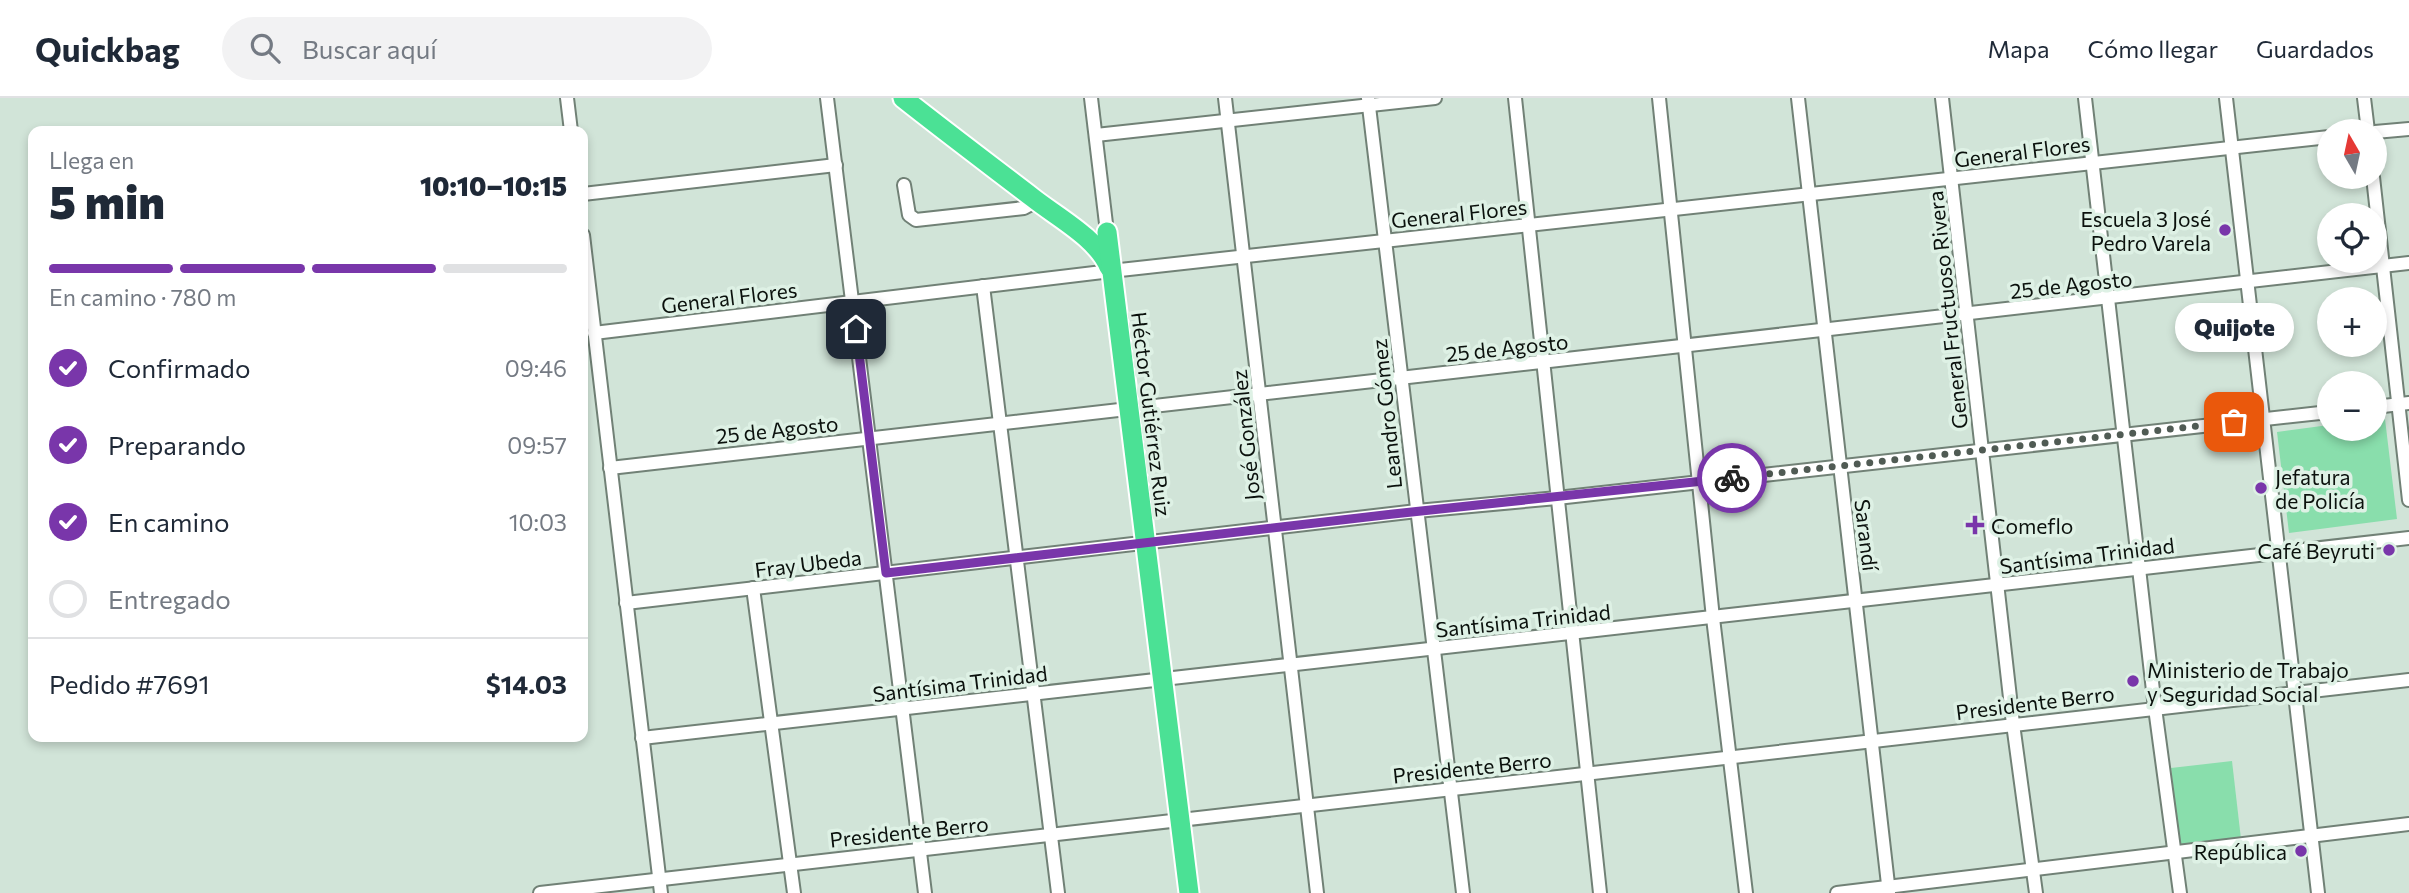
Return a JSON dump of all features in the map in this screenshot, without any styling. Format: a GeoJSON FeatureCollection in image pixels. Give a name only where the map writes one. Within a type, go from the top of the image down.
{"type":"FeatureCollection","features":[{"type":"Feature","properties":{"kind":"highway"},"geometry":{"type":"LineString","coordinates":[[903,98],[1060,217],[1105,258],[1111,271]]}},
{"type":"Feature","properties":{"kind":"highway"},"geometry":{"type":"LineString","coordinates":[[1060,217],[1107,232]]}},
{"type":"Feature","properties":{"kind":"highway"},"geometry":{"type":"LineString","coordinates":[[1085,238],[1098,237],[1107,232]]}},
{"type":"Feature","properties":{"kind":"highway","name":"Héctor Gutiérrez Ruiz"},"geometry":{"type":"LineString","coordinates":[[1107,232],[1189,893]]}},
{"type":"Feature","properties":{"kind":"street"},"geometry":{"type":"LineString","coordinates":[[567,98],[570,126]]}},
{"type":"Feature","properties":{"kind":"street"},"geometry":{"type":"LineString","coordinates":[[827,98],[925,893]]}},
{"type":"Feature","properties":{"kind":"street","name":"Héctor Gutiérrez Ruiz"},"geometry":{"type":"LineString","coordinates":[[1091,98],[1107,232]]}},
{"type":"Feature","properties":{"kind":"street","name":"José González"},"geometry":{"type":"LineString","coordinates":[[1225,98],[1317,893]]}},
{"type":"Feature","properties":{"kind":"street"},"geometry":{"type":"LineString","coordinates":[[1096,135],[1368,102],[1435,98]]}},
{"type":"Feature","properties":{"kind":"street"},"geometry":{"type":"LineString","coordinates":[[1515,98],[1600,893]]}},
{"type":"Feature","properties":{"kind":"street"},"geometry":{"type":"LineString","coordinates":[[1659,98],[1713,618],[1746,893]]}},
{"type":"Feature","properties":{"kind":"street","name":"Sarandí"},"geometry":{"type":"LineString","coordinates":[[1798,98],[1889,890]]}},
{"type":"Feature","properties":{"kind":"street","name":"General Fructuoso Rivera"},"geometry":{"type":"LineString","coordinates":[[1942,98],[2013,724],[2036,893]]}},
{"type":"Feature","properties":{"kind":"street"},"geometry":{"type":"LineString","coordinates":[[2085,98],[2155,708],[2180,893]]}},
{"type":"Feature","properties":{"kind":"street"},"geometry":{"type":"LineString","coordinates":[[2226,98],[2318,893]]}},
{"type":"Feature","properties":{"kind":"street"},"geometry":{"type":"LineString","coordinates":[[2364,98],[2367,119]]}},
{"type":"Feature","properties":{"kind":"street","name":"Leandro Gómez"},"geometry":{"type":"LineString","coordinates":[[1368,102],[1462,893]]}},
{"type":"Feature","properties":{"kind":"street"},"geometry":{"type":"LineString","coordinates":[[2387,131],[2409,129]]}},
{"type":"Feature","properties":{"kind":"street","name":"General Flores"},"geometry":{"type":"LineString","coordinates":[[593,333],[1243,256],[2317,138]]}},
{"type":"Feature","properties":{"kind":"street"},"geometry":{"type":"LineString","coordinates":[[588,193],[836,165]]}},
{"type":"Feature","properties":{"kind":"street"},"geometry":{"type":"LineString","coordinates":[[904,185],[909,215],[916,220],[1024,208],[1037,201]]}},
{"type":"Feature","properties":{"kind":"street","name":"25 de Agosto"},"geometry":{"type":"LineString","coordinates":[[2387,266],[2409,264]]}},
{"type":"Feature","properties":{"kind":"street","name":"25 de Agosto"},"geometry":{"type":"LineString","coordinates":[[610,468],[2334,273]]}},
{"type":"Feature","properties":{"kind":"street"},"geometry":{"type":"LineString","coordinates":[[2383,273],[2403,404],[2409,500]]}},
{"type":"Feature","properties":{"kind":"street"},"geometry":{"type":"LineString","coordinates":[[588,284],[661,893]]}},
{"type":"Feature","properties":{"kind":"street"},"geometry":{"type":"LineString","coordinates":[[983,286],[1058,893]]}},
{"type":"Feature","properties":{"kind":"street","name":"Fray Ubeda"},"geometry":{"type":"LineString","coordinates":[[626,603],[1417,511],[1557,498],[2317,413]]}},
{"type":"Feature","properties":{"kind":"street","name":"Santísima Trinidad"},"geometry":{"type":"LineString","coordinates":[[642,738],[2409,538]]}},
{"type":"Feature","properties":{"kind":"street"},"geometry":{"type":"LineString","coordinates":[[753,588],[794,893]]}},
{"type":"Feature","properties":{"kind":"street","name":"Presidente Berro"},"geometry":{"type":"LineString","coordinates":[[540,893],[2409,680]]}},
{"type":"Feature","properties":{"kind":"street"},"geometry":{"type":"LineString","coordinates":[[1836,893],[1889,890],[2034,868],[2409,824]]}},
{"type":"Feature","properties":{"kind":"green space"},"geometry":{"type":"Polygon","coordinates":[[[2317,427],[2317,441],[2387,441],[2387,436],[2397,519],[2289,533],[2277,432],[2317,427]]]}},
{"type":"Feature","properties":{"kind":"green space"},"geometry":{"type":"Polygon","coordinates":[[[2232,761],[2241,839],[2180,846],[2171,768],[2232,761]]]}},
{"type":"Feature","properties":{"kind":"way so far"},"geometry":{"type":"LineString","coordinates":[[1732,478],[2234,422]]}},
{"type":"Feature","properties":{"kind":"place","name":"Escuela 3 José Pedro Varela"},"geometry":{"type":"Point","coordinates":[2225,230]}},
{"type":"Feature","properties":{"kind":"place","name":"Quijote"},"geometry":{"type":"Point","coordinates":[2234,422]}},
{"type":"Feature","properties":{"kind":"place","name":"Jefatura de Policía"},"geometry":{"type":"Point","coordinates":[2261,488]}},
{"type":"Feature","properties":{"kind":"place","name":"Comeflo"},"geometry":{"type":"Point","coordinates":[1975,525]}},
{"type":"Feature","properties":{"kind":"place","name":"Café Beyruti"},"geometry":{"type":"Point","coordinates":[2389,550]}},
{"type":"Feature","properties":{"kind":"place","name":"Ministerio de Trabajo y Seguridad Social"},"geometry":{"type":"Point","coordinates":[2133,681]}},
{"type":"Feature","properties":{"kind":"place","name":"República"},"geometry":{"type":"Point","coordinates":[2301,851]}},
{"type":"Feature","properties":{"kind":"route"},"geometry":{"type":"LineString","coordinates":[[856,329],[886,573],[1732,478]]}}]}
